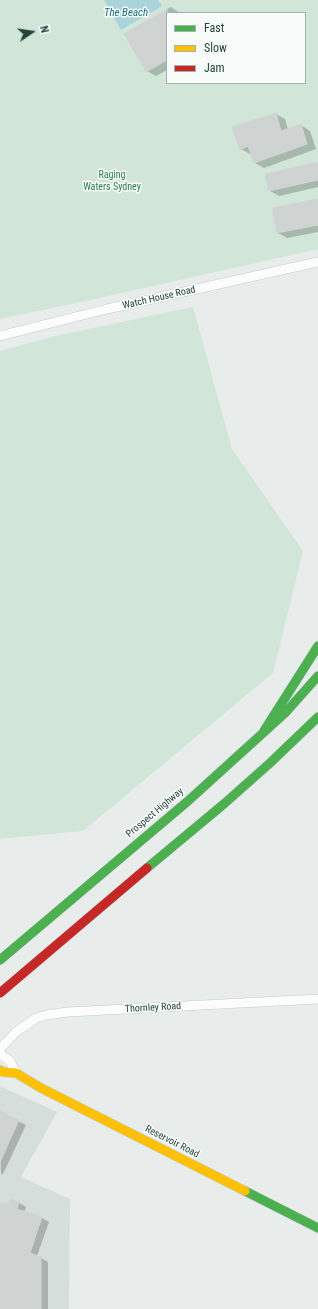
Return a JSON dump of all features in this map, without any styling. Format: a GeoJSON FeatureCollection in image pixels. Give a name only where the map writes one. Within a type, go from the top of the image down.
{"type":"FeatureCollection","features":[{"type":"Feature","properties":{"kind":"main road"},"geometry":{"type":"LineString","coordinates":[[264,731],[318,646]]}},
{"type":"Feature","properties":{"kind":"main road","name":"Prospect Highway"},"geometry":{"type":"LineString","coordinates":[[0,960],[188,801],[284,713],[318,676]]}},
{"type":"Feature","properties":{"kind":"main road"},"geometry":{"type":"LineString","coordinates":[[0,993],[163,854],[225,804],[270,764],[318,717]]}},
{"type":"Feature","properties":{"kind":"main road","name":"Reservoir Road"},"geometry":{"type":"LineString","coordinates":[[0,1070],[3,1072],[16,1073],[40,1088],[318,1228]]}},
{"type":"Feature","properties":{"kind":"street","name":"Watch House Road"},"geometry":{"type":"LineString","coordinates":[[0,336],[107,309],[318,262]]}},
{"type":"Feature","properties":{"kind":"street","name":"Thornley Road"},"geometry":{"type":"LineString","coordinates":[[0,1049],[16,1032],[36,1018],[47,1015],[68,1012],[318,999]]}},
{"type":"Feature","properties":{"kind":"street","name":"Reservoir Road"},"geometry":{"type":"LineString","coordinates":[[0,1054],[10,1061],[16,1073]]}},
{"type":"Feature","properties":{"kind":"shaded area"},"geometry":{"type":"Polygon","coordinates":[[[0,1086],[57,1112],[21,1177],[70,1199],[69,1309],[0,1309],[0,1086]]]}},
{"type":"Feature","properties":{"kind":"green space","name":"Raging Waters Sydney"},"geometry":{"type":"Polygon","coordinates":[[[0,0],[318,0],[318,249],[0,319],[0,0]]]}},
{"type":"Feature","properties":{"kind":"green space"},"geometry":{"type":"Polygon","coordinates":[[[193,307],[232,449],[303,551],[273,673],[83,831],[0,839],[0,351],[55,336],[193,307]]]}},
{"type":"Feature","properties":{"kind":"water","name":"The Beach"},"geometry":{"type":"Polygon","coordinates":[[[104,0],[158,0],[162,6],[121,30],[104,0]]]}},
{"type":"Feature","properties":{"kind":"building"},"geometry":{"type":"Polygon","coordinates":[[[167,9],[166,61],[146,72],[124,34],[167,9]]]}},
{"type":"Feature","properties":{"kind":"building"},"geometry":{"type":"Polygon","coordinates":[[[276,113],[281,131],[301,124],[307,144],[254,163],[248,146],[240,150],[232,127],[276,113]]]}},
{"type":"Feature","properties":{"kind":"building"},"geometry":{"type":"Polygon","coordinates":[[[318,162],[318,180],[269,191],[265,174],[318,162]]]}},
{"type":"Feature","properties":{"kind":"building"},"geometry":{"type":"Polygon","coordinates":[[[318,199],[318,225],[277,233],[272,208],[318,199]]]}},
{"type":"Feature","properties":{"kind":"building"},"geometry":{"type":"Polygon","coordinates":[[[0,1111],[19,1120],[0,1162],[0,1111]]]}},
{"type":"Feature","properties":{"kind":"building"},"geometry":{"type":"Polygon","coordinates":[[[10,1199],[19,1202],[17,1209],[42,1217],[30,1253],[41,1257],[41,1309],[0,1309],[0,1203],[8,1204],[10,1199]]]}},
{"type":"Feature","properties":{"kind":"traffic: fast"},"geometry":{"type":"LineString","coordinates":[[264,731],[318,646]]}},
{"type":"Feature","properties":{"kind":"traffic: fast"},"geometry":{"type":"LineString","coordinates":[[0,960],[188,801],[285,713],[318,676]]}},
{"type":"Feature","properties":{"kind":"traffic: fast"},"geometry":{"type":"LineString","coordinates":[[147,868],[225,803],[318,717]]}},
{"type":"Feature","properties":{"kind":"traffic: fast"},"geometry":{"type":"LineString","coordinates":[[245,1191],[318,1228]]}},
{"type":"Feature","properties":{"kind":"traffic: slow"},"geometry":{"type":"LineString","coordinates":[[0,1070],[3,1072],[16,1073],[41,1088],[245,1191]]}},
{"type":"Feature","properties":{"kind":"traffic: jam"},"geometry":{"type":"LineString","coordinates":[[0,993],[147,868]]}}]}
